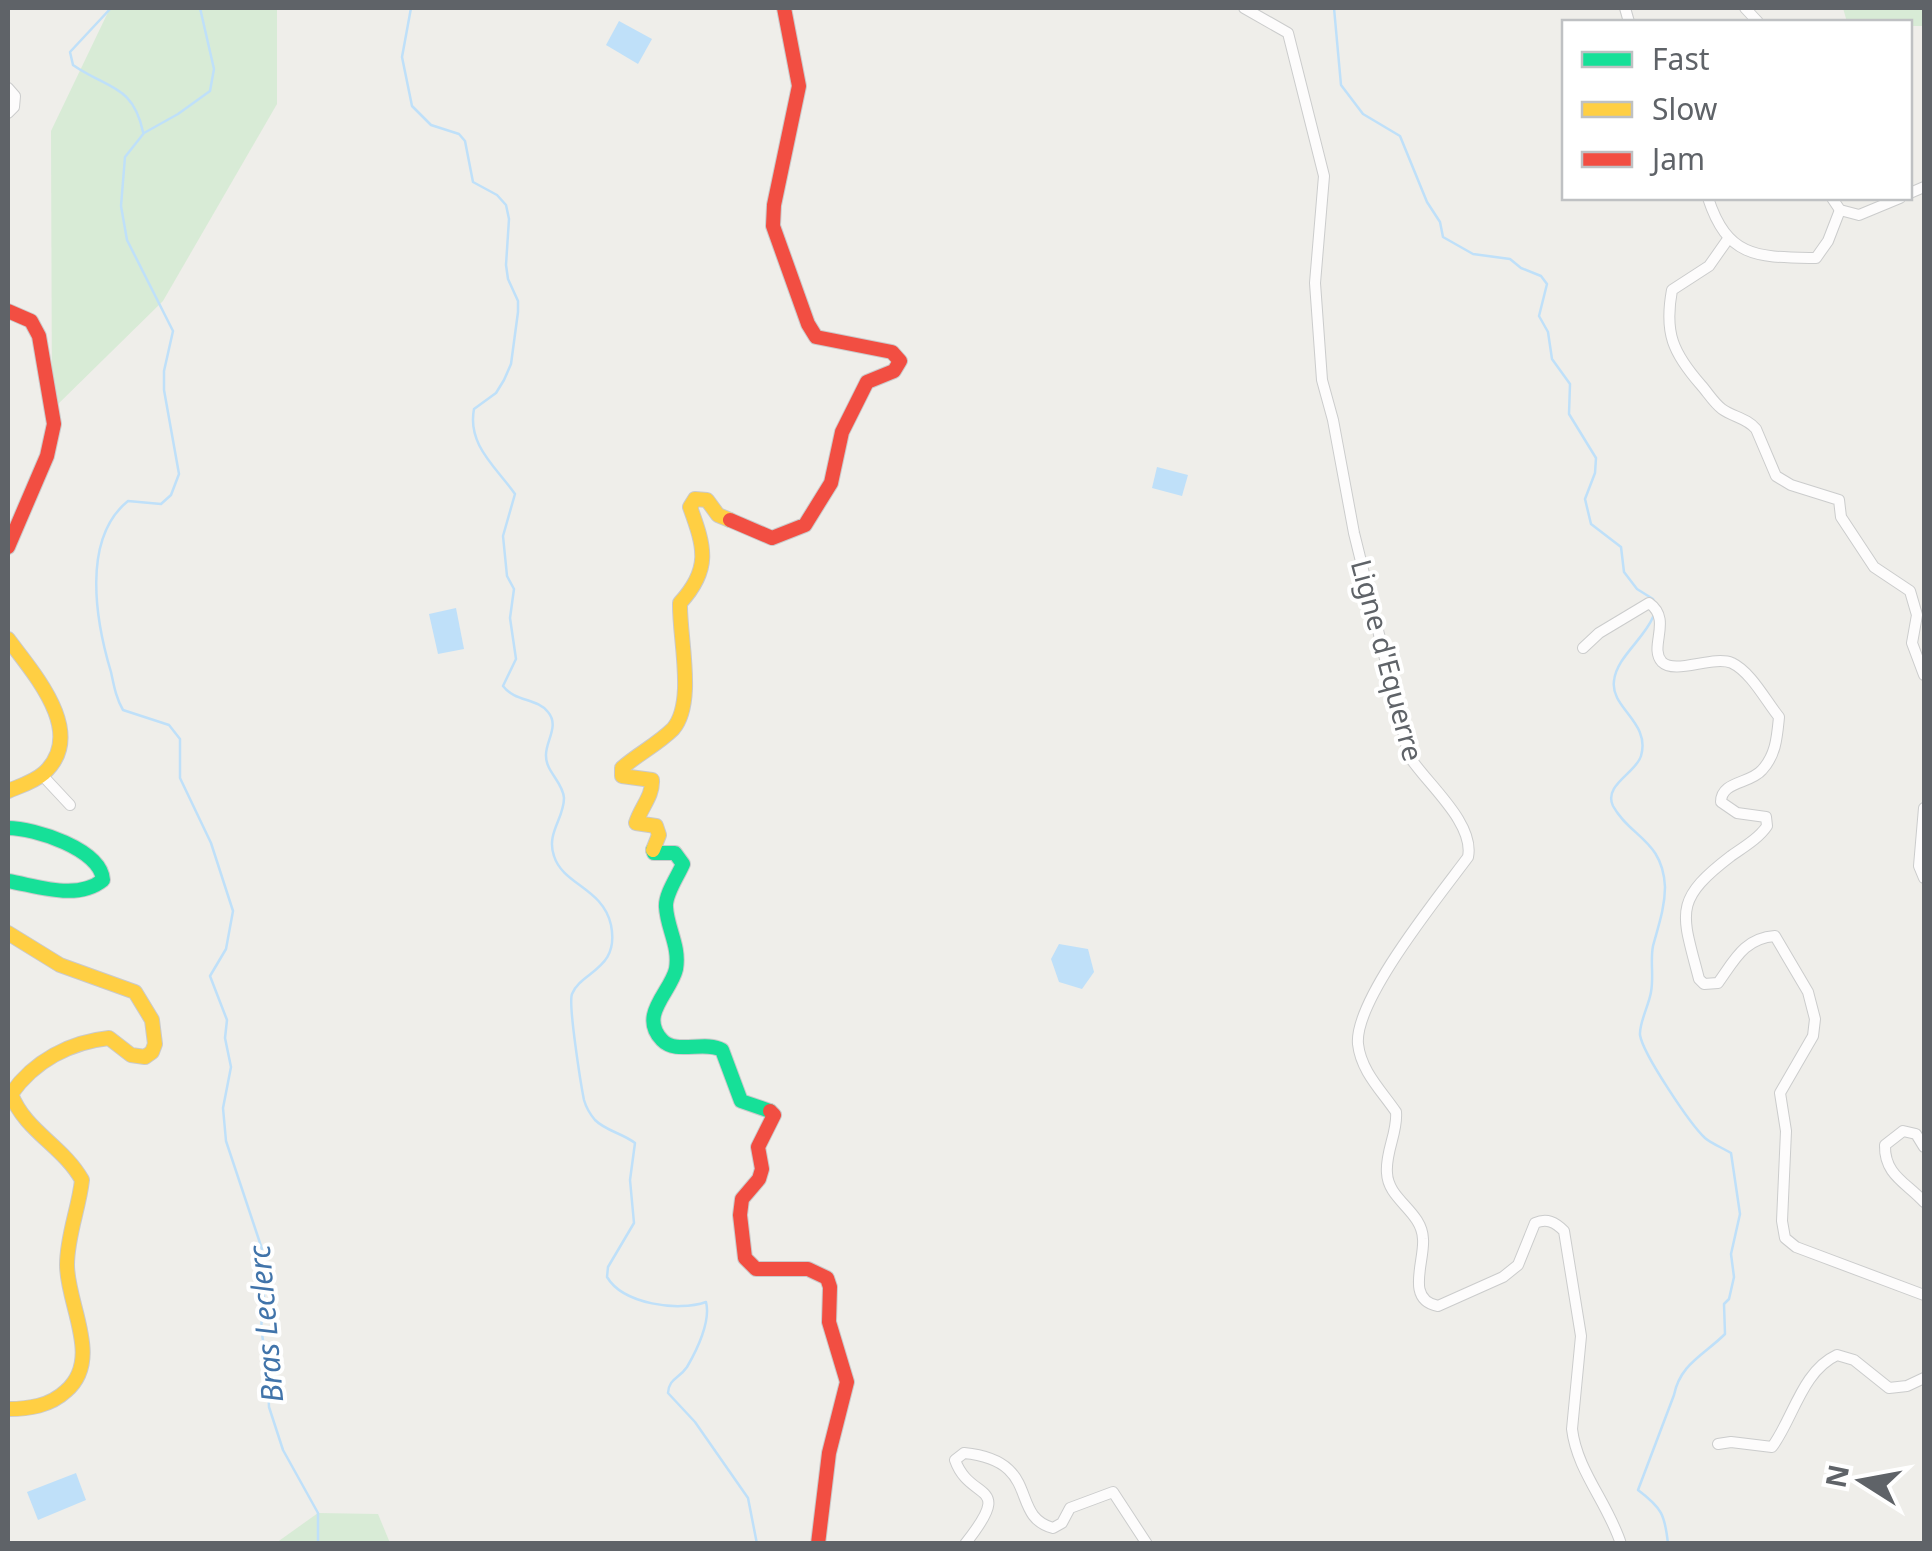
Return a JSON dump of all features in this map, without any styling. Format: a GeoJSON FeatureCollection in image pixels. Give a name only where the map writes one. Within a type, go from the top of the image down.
{"type":"FeatureCollection","features":[{"type":"Feature","properties":{"kind":"street"},"geometry":{"type":"LineString","coordinates":[[784,8],[799,86],[773,226],[816,337],[892,352],[900,361],[894,370],[867,382],[842,432],[831,483],[805,524],[772,538],[718,515],[707,500],[695,500],[690,507],[704,548],[704,564],[693,590],[680,603],[678,628],[685,710],[662,739],[622,768],[622,776],[652,780],[653,791],[636,822],[656,826],[654,853],[675,853],[683,864],[664,904],[673,929],[676,962],[674,974],[654,1010],[658,1032],[667,1043],[679,1048],[712,1044],[719,1047],[725,1054],[730,1080],[740,1101],[768,1108],[774,1115],[758,1147],[762,1169],[759,1178],[742,1199],[745,1258],[756,1269],[794,1268],[819,1273],[827,1278],[830,1287],[829,1322],[848,1382],[829,1453],[818,1544]]}},
{"type":"Feature","properties":{"kind":"street","name":"Ligne d'Equerre"},"geometry":{"type":"LineString","coordinates":[[1244,8],[1288,32],[1306,114],[1319,148],[1324,176],[1314,283],[1322,380],[1408,756],[1454,813],[1471,844],[1468,857],[1360,1018],[1358,1045],[1370,1078],[1396,1112],[1386,1175],[1390,1188],[1421,1224],[1424,1242],[1418,1271],[1421,1296],[1429,1304],[1438,1306],[1503,1277],[1518,1265],[1534,1223],[1544,1220],[1564,1231],[1581,1336],[1574,1442],[1620,1544]]}},
{"type":"Feature","properties":{"kind":"street"},"geometry":{"type":"LineString","coordinates":[[8,88],[15,96],[8,113]]}},
{"type":"Feature","properties":{"kind":"street"},"geometry":{"type":"LineString","coordinates":[[1709,200],[1728,239],[1752,252],[1816,258],[1828,241],[1840,210]]}},
{"type":"Feature","properties":{"kind":"street"},"geometry":{"type":"LineString","coordinates":[[1833,200],[1840,210],[1859,215],[1895,200]]}},
{"type":"Feature","properties":{"kind":"street"},"geometry":{"type":"LineString","coordinates":[[1728,239],[1709,266],[1672,290],[1668,320],[1675,349],[1685,368],[1718,406],[1756,428],[1776,476],[1838,500],[1840,517],[1874,568],[1910,591],[1917,615],[1912,643],[1924,675]]}},
{"type":"Feature","properties":{"kind":"street"},"geometry":{"type":"LineString","coordinates":[[8,311],[31,321],[39,336],[54,424],[47,456],[8,547]]}},
{"type":"Feature","properties":{"kind":"street"},"geometry":{"type":"LineString","coordinates":[[1582,648],[1599,633],[1649,604],[1657,610],[1660,620],[1658,652],[1666,665],[1726,660],[1738,666],[1779,717],[1774,751],[1764,769],[1720,795],[1720,802],[1728,810],[1766,816],[1768,826],[1691,892],[1685,918],[1687,932],[1704,984],[1718,983],[1733,960],[1752,942],[1775,936],[1808,992],[1815,1019],[1812,1036],[1780,1094],[1786,1131],[1782,1221],[1785,1238],[1796,1247],[1924,1295]]}},
{"type":"Feature","properties":{"kind":"street"},"geometry":{"type":"LineString","coordinates":[[8,639],[62,726],[62,743],[55,761],[42,775],[8,791]]}},
{"type":"Feature","properties":{"kind":"street"},"geometry":{"type":"LineString","coordinates":[[42,775],[70,805]]}},
{"type":"Feature","properties":{"kind":"street"},"geometry":{"type":"LineString","coordinates":[[1924,808],[1919,866],[1924,878]]}},
{"type":"Feature","properties":{"kind":"street"},"geometry":{"type":"LineString","coordinates":[[8,828],[48,835],[99,864],[102,873],[100,882],[93,887],[58,889],[8,881]]}},
{"type":"Feature","properties":{"kind":"street"},"geometry":{"type":"LineString","coordinates":[[8,933],[64,966],[135,992],[150,1010],[156,1030],[155,1043],[149,1053],[140,1057],[131,1056],[109,1038],[84,1040],[21,1077],[11,1094],[22,1120],[68,1156],[82,1180],[67,1278],[82,1339],[82,1362],[78,1379],[68,1392],[49,1404],[8,1409]]}},
{"type":"Feature","properties":{"kind":"street"},"geometry":{"type":"LineString","coordinates":[[1924,1147],[1916,1134],[1902,1131],[1885,1145],[1890,1172],[1924,1202]]}},
{"type":"Feature","properties":{"kind":"street"},"geometry":{"type":"LineString","coordinates":[[1718,1444],[1772,1447],[1813,1378],[1826,1361],[1837,1356],[1854,1360],[1889,1388],[1907,1386],[1924,1378]]}},
{"type":"Feature","properties":{"kind":"street"},"geometry":{"type":"LineString","coordinates":[[965,1544],[981,1524],[989,1505],[986,1493],[958,1469],[954,1460],[964,1453],[989,1456],[1013,1471],[1030,1514],[1039,1524],[1052,1528],[1062,1523],[1070,1508],[1113,1492],[1147,1544]]}},
{"type":"Feature","properties":{"kind":"green space"},"geometry":{"type":"Polygon","coordinates":[[[110,8],[277,8],[277,104],[163,301],[52,410],[51,131],[110,8]]]}},
{"type":"Feature","properties":{"kind":"green space"},"geometry":{"type":"Polygon","coordinates":[[[1843,8],[1924,8],[1924,26],[1912,26],[1912,20],[1846,20],[1843,8]]]}},
{"type":"Feature","properties":{"kind":"green space"},"geometry":{"type":"Polygon","coordinates":[[[318,1513],[378,1514],[390,1543],[276,1543],[318,1513]]]}},
{"type":"Feature","properties":{"kind":"water"},"geometry":{"type":"Polygon","coordinates":[[[619,21],[652,39],[638,64],[606,45],[619,21]]]}},
{"type":"Feature","properties":{"kind":"water"},"geometry":{"type":"Polygon","coordinates":[[[1157,467],[1188,475],[1182,496],[1152,488],[1157,467]]]}},
{"type":"Feature","properties":{"kind":"water"},"geometry":{"type":"Polygon","coordinates":[[[456,608],[464,649],[438,654],[429,614],[456,608]]]}},
{"type":"Feature","properties":{"kind":"water"},"geometry":{"type":"Polygon","coordinates":[[[1059,944],[1088,949],[1094,972],[1082,989],[1059,982],[1051,959],[1059,944]]]}},
{"type":"Feature","properties":{"kind":"water"},"geometry":{"type":"Polygon","coordinates":[[[76,1473],[86,1500],[38,1520],[27,1492],[76,1473]]]}},
{"type":"Feature","properties":{"kind":"waterway"},"geometry":{"type":"LineString","coordinates":[[111,8],[70,52],[73,65],[125,96],[139,116],[143,132]]}},
{"type":"Feature","properties":{"kind":"waterway","name":"Bras Leclerc"},"geometry":{"type":"LineString","coordinates":[[200,8],[214,69],[210,91],[144,133],[125,157],[121,206],[127,240],[173,331],[164,390],[179,474],[171,495],[161,504],[128,501],[113,517],[98,559],[97,606],[105,652],[123,710],[169,725],[180,739],[180,778],[211,843],[233,911],[226,949],[210,976],[227,1020],[225,1038],[231,1067],[223,1108],[226,1141],[262,1249],[261,1328],[269,1407],[283,1450],[318,1513],[318,1544]]}},
{"type":"Feature","properties":{"kind":"waterway"},"geometry":{"type":"LineString","coordinates":[[411,8],[402,57],[412,106],[431,125],[459,134],[465,141],[473,182],[497,195],[506,205],[509,219],[506,265],[518,301],[511,364],[496,393],[474,409],[473,422],[479,445],[515,494],[503,536],[507,576],[514,589],[510,618],[516,659],[503,686],[538,704],[551,717],[547,762],[564,798],[552,840],[554,856],[566,874],[600,903],[611,925],[610,952],[577,986],[571,1001],[586,1105],[599,1124],[635,1143],[630,1180],[634,1223],[608,1267],[607,1277],[625,1294],[652,1303],[681,1306],[706,1302],[707,1318],[699,1344],[687,1367],[670,1384],[668,1393],[695,1422],[748,1498],[757,1544]]}},
{"type":"Feature","properties":{"kind":"waterway"},"geometry":{"type":"LineString","coordinates":[[1334,8],[1341,85],[1363,114],[1400,136],[1427,202],[1440,222],[1443,237],[1473,254],[1510,259],[1541,276],[1547,284],[1539,316],[1548,332],[1552,359],[1570,384],[1569,414],[1596,458],[1585,499],[1591,524],[1621,547],[1624,572],[1655,604]]}},
{"type":"Feature","properties":{"kind":"waterway"},"geometry":{"type":"LineString","coordinates":[[1653,617],[1620,664],[1614,681],[1614,691],[1636,724],[1643,744],[1638,762],[1616,785],[1611,799],[1620,816],[1652,849],[1663,871],[1665,887],[1652,952],[1651,992],[1640,1035],[1658,1072],[1689,1119],[1705,1138],[1731,1153],[1740,1214],[1731,1254],[1734,1277],[1724,1304],[1725,1334],[1682,1375],[1638,1490],[1661,1513],[1668,1544]]}},
{"type":"Feature","properties":{"kind":"traffic: fast"},"geometry":{"type":"LineString","coordinates":[[8,828],[49,836],[79,850],[91,859],[103,880],[69,891],[8,881]]}},
{"type":"Feature","properties":{"kind":"traffic: fast"},"geometry":{"type":"LineString","coordinates":[[653,850],[675,853],[683,864],[666,902],[677,961],[655,1013],[656,1031],[668,1044],[722,1050],[741,1101],[770,1111]]}},
{"type":"Feature","properties":{"kind":"traffic: slow"},"geometry":{"type":"LineString","coordinates":[[653,850],[659,835],[656,826],[636,823],[652,780],[622,776],[622,768],[673,729],[684,703],[680,603],[697,579],[702,558],[690,507],[695,499],[707,500],[718,515],[730,520]]}},
{"type":"Feature","properties":{"kind":"traffic: slow"},"geometry":{"type":"LineString","coordinates":[[8,639],[52,704],[60,740],[56,757],[44,773],[8,791]]}},
{"type":"Feature","properties":{"kind":"traffic: slow"},"geometry":{"type":"LineString","coordinates":[[8,933],[60,965],[135,992],[152,1020],[155,1044],[145,1057],[131,1055],[109,1038],[80,1044],[42,1063],[11,1094],[25,1118],[65,1157],[82,1180],[67,1265],[83,1348],[77,1378],[66,1391],[39,1406],[8,1409]]}},
{"type":"Feature","properties":{"kind":"traffic: jam"},"geometry":{"type":"LineString","coordinates":[[730,520],[772,538],[805,525],[831,483],[842,432],[867,382],[894,371],[900,361],[892,352],[816,337],[773,226],[799,86],[784,8]]}},
{"type":"Feature","properties":{"kind":"traffic: jam"},"geometry":{"type":"LineString","coordinates":[[8,311],[31,321],[39,336],[54,424],[47,456],[8,547]]}},
{"type":"Feature","properties":{"kind":"traffic: jam"},"geometry":{"type":"LineString","coordinates":[[770,1111],[774,1115],[758,1147],[762,1169],[759,1179],[742,1199],[745,1258],[756,1269],[808,1269],[827,1278],[829,1322],[847,1382],[829,1453],[818,1544]]}}]}
